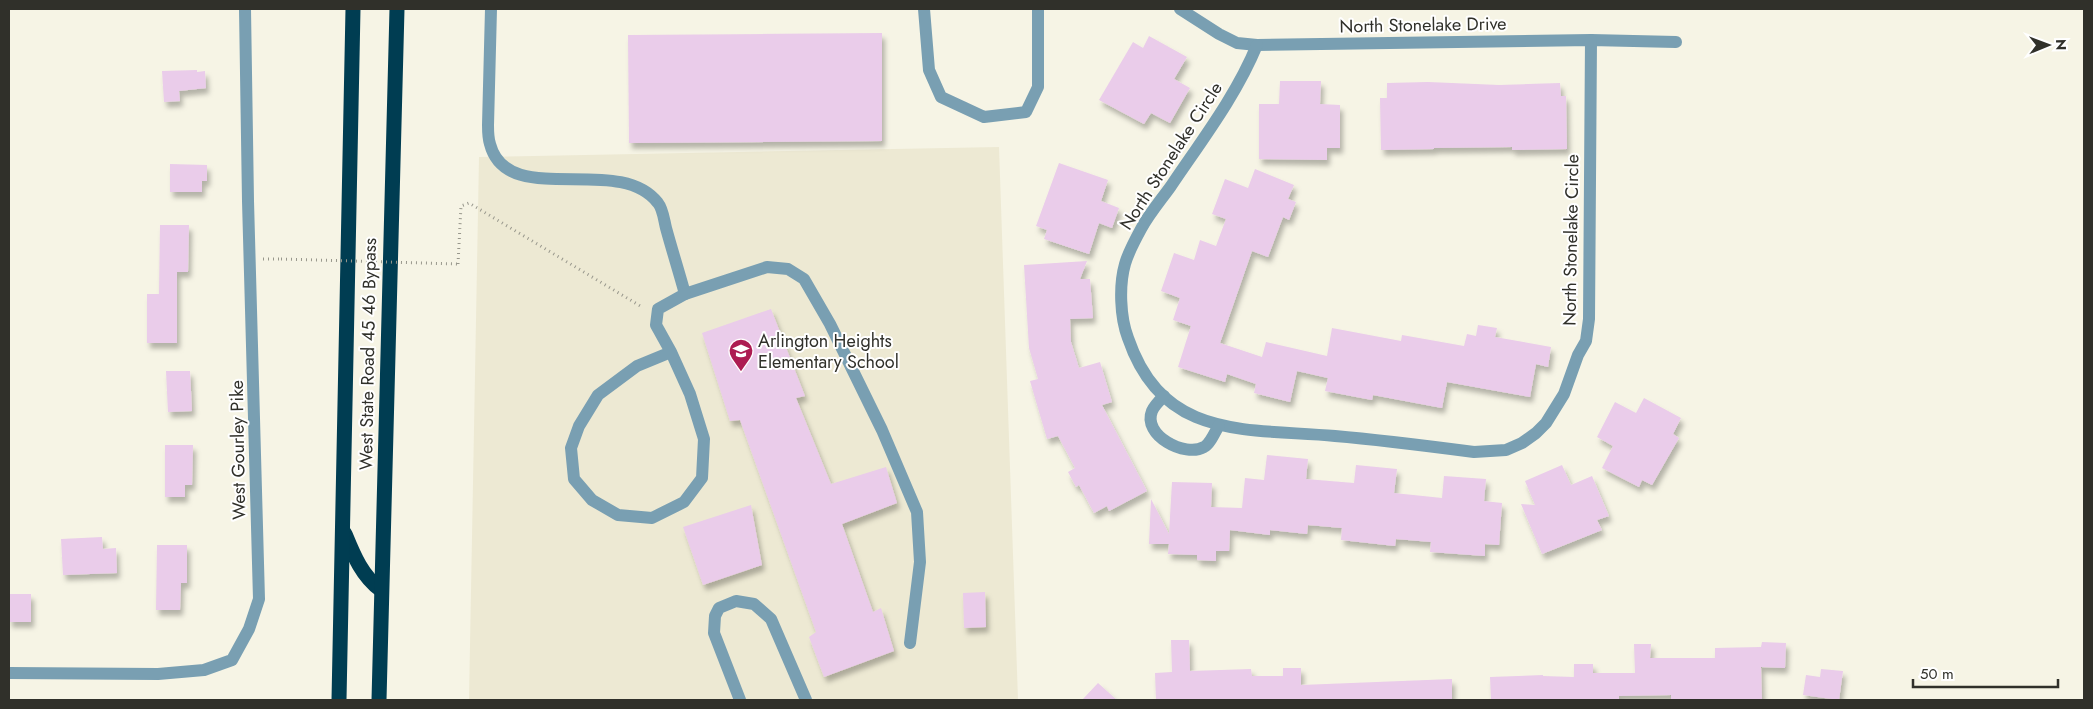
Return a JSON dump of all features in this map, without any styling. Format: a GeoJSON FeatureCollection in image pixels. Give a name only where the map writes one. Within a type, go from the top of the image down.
{"type":"FeatureCollection","features":[{"type":"Feature","properties":{"kind":"highway","name":"West State Road 45 46 Bypass"},"geometry":{"type":"LineString","coordinates":[[339,700],[353,9]]}},
{"type":"Feature","properties":{"kind":"highway","name":"West State Road 45 46 Bypass"},"geometry":{"type":"LineString","coordinates":[[378,700],[398,10]]}},
{"type":"Feature","properties":{"kind":"highway"},"geometry":{"type":"LineString","coordinates":[[343,528],[363,571],[381,590]]}},
{"type":"Feature","properties":{"kind":"street","name":"West Gourley Pike"},"geometry":{"type":"LineString","coordinates":[[9,673],[158,674],[204,670],[232,660],[249,629],[259,599],[248,201],[246,9]]}},
{"type":"Feature","properties":{"kind":"street"},"geometry":{"type":"LineString","coordinates":[[491,9],[488,125],[490,144],[496,159],[507,169],[525,177],[610,180],[631,184],[648,193],[659,204],[685,294]]}},
{"type":"Feature","properties":{"kind":"street"},"geometry":{"type":"LineString","coordinates":[[924,9],[929,70],[941,97],[984,117],[1026,112],[1038,86],[1038,9]]}},
{"type":"Feature","properties":{"kind":"street","name":"North Stonelake Drive"},"geometry":{"type":"LineString","coordinates":[[1180,9],[1237,43],[1591,40],[1676,42]]}},
{"type":"Feature","properties":{"kind":"street","name":"North Stonelake Circle"},"geometry":{"type":"LineString","coordinates":[[1257,44],[1246,73],[1224,110],[1141,228],[1125,264],[1121,302],[1124,327],[1135,358],[1148,378],[1164,396],[1186,413],[1219,426],[1335,436],[1474,452],[1506,450],[1536,434],[1564,394],[1578,355],[1586,341],[1589,319],[1591,40]]}},
{"type":"Feature","properties":{"kind":"street"},"geometry":{"type":"LineString","coordinates":[[671,352],[637,366],[598,395],[579,426],[571,448],[574,479],[592,500],[618,515],[652,518],[684,502],[702,478],[704,440],[690,394],[671,352],[656,325],[658,309],[685,294],[767,267],[788,269],[804,279],[830,324],[882,430],[917,512],[920,562],[910,643]]}},
{"type":"Feature","properties":{"kind":"street"},"geometry":{"type":"LineString","coordinates":[[1164,396],[1152,410],[1150,421],[1156,435],[1182,450],[1192,452],[1206,447],[1219,426]]}},
{"type":"Feature","properties":{"kind":"street"},"geometry":{"type":"LineString","coordinates":[[740,700],[714,633],[715,616],[719,608],[736,600],[754,604],[771,619],[806,700]]}},
{"type":"Feature","properties":{"kind":"path"},"geometry":{"type":"LineString","coordinates":[[281,259],[458,264],[460,206],[468,203],[657,316]]}},
{"type":"Feature","properties":{"kind":"shaded area","name":"Arlington Heights Elementary School"},"geometry":{"type":"Polygon","coordinates":[[[999,147],[1018,700],[469,700],[479,157],[999,147]]]}},
{"type":"Feature","properties":{"kind":"building"},"geometry":{"type":"Polygon","coordinates":[[[882,33],[882,141],[629,143],[628,35],[882,33]]]}},
{"type":"Feature","properties":{"kind":"building"},"geometry":{"type":"Polygon","coordinates":[[[1149,36],[1187,57],[1174,79],[1190,88],[1170,123],[1151,113],[1144,124],[1099,100],[1133,42],[1143,48],[1149,36]]]}},
{"type":"Feature","properties":{"kind":"building"},"geometry":{"type":"Polygon","coordinates":[[[197,70],[197,72],[205,71],[206,88],[179,91],[180,101],[164,102],[162,71],[197,70]]]}},
{"type":"Feature","properties":{"kind":"building"},"geometry":{"type":"Polygon","coordinates":[[[1280,81],[1321,81],[1320,104],[1340,105],[1340,148],[1327,148],[1327,160],[1259,159],[1259,104],[1279,104],[1280,81]]]}},
{"type":"Feature","properties":{"kind":"building"},"geometry":{"type":"Polygon","coordinates":[[[1428,82],[1499,85],[1560,83],[1561,96],[1566,96],[1567,149],[1512,150],[1512,147],[1381,150],[1380,98],[1387,98],[1387,83],[1428,82]]]}},
{"type":"Feature","properties":{"kind":"building"},"geometry":{"type":"Polygon","coordinates":[[[1059,163],[1108,180],[1101,201],[1119,208],[1112,228],[1099,223],[1089,254],[1044,239],[1047,230],[1036,226],[1059,163]]]}},
{"type":"Feature","properties":{"kind":"building"},"geometry":{"type":"Polygon","coordinates":[[[170,164],[207,165],[207,181],[202,181],[202,192],[170,192],[170,164]]]}},
{"type":"Feature","properties":{"kind":"building"},"geometry":{"type":"Polygon","coordinates":[[[1255,169],[1294,185],[1288,199],[1296,202],[1289,220],[1283,217],[1268,257],[1252,251],[1220,343],[1262,357],[1266,342],[1327,356],[1332,328],[1401,341],[1402,335],[1464,346],[1467,334],[1476,336],[1478,325],[1497,328],[1495,337],[1551,347],[1548,367],[1536,364],[1530,397],[1447,382],[1442,408],[1373,395],[1372,400],[1325,391],[1328,378],[1297,371],[1290,402],[1254,393],[1256,384],[1227,374],[1225,382],[1178,367],[1191,326],[1173,320],[1180,298],[1161,291],[1174,253],[1194,260],[1200,240],[1216,246],[1226,219],[1212,214],[1225,179],[1248,188],[1255,169]]]}},
{"type":"Feature","properties":{"kind":"building"},"geometry":{"type":"Polygon","coordinates":[[[160,225],[189,225],[188,272],[177,272],[177,343],[147,343],[147,294],[159,294],[160,225]]]}},
{"type":"Feature","properties":{"kind":"building"},"geometry":{"type":"Polygon","coordinates":[[[1087,261],[1080,279],[1090,279],[1093,318],[1070,319],[1071,342],[1079,368],[1100,362],[1112,402],[1102,405],[1147,491],[1109,511],[1107,506],[1094,513],[1079,485],[1076,487],[1068,472],[1075,468],[1058,436],[1047,439],[1030,381],[1038,379],[1029,348],[1024,265],[1087,261]]]}},
{"type":"Feature","properties":{"kind":"building"},"geometry":{"type":"Polygon","coordinates":[[[771,309],[805,396],[796,398],[831,484],[886,467],[897,503],[842,524],[873,612],[881,608],[894,651],[824,677],[809,637],[816,632],[740,420],[730,421],[702,333],[771,309]]]}},
{"type":"Feature","properties":{"kind":"building"},"geometry":{"type":"Polygon","coordinates":[[[166,371],[190,371],[192,411],[168,412],[166,371]]]}},
{"type":"Feature","properties":{"kind":"building"},"geometry":{"type":"Polygon","coordinates":[[[1644,398],[1681,418],[1673,434],[1679,438],[1652,485],[1642,480],[1639,487],[1602,468],[1613,446],[1597,437],[1615,402],[1636,413],[1644,398]]]}},
{"type":"Feature","properties":{"kind":"building"},"geometry":{"type":"Polygon","coordinates":[[[165,445],[193,445],[192,485],[185,485],[185,497],[165,497],[165,445]]]}},
{"type":"Feature","properties":{"kind":"building"},"geometry":{"type":"Polygon","coordinates":[[[1267,455],[1308,459],[1306,479],[1354,483],[1356,465],[1397,469],[1394,493],[1442,498],[1444,476],[1486,479],[1484,501],[1502,503],[1499,545],[1485,544],[1485,556],[1430,552],[1431,542],[1396,539],[1395,546],[1341,540],[1342,528],[1308,525],[1307,534],[1270,530],[1270,535],[1230,530],[1229,551],[1216,551],[1216,561],[1197,560],[1197,555],[1168,554],[1169,544],[1149,544],[1151,499],[1169,534],[1172,482],[1212,483],[1211,507],[1242,508],[1245,478],[1264,480],[1267,455]]]}},
{"type":"Feature","properties":{"kind":"building"},"geometry":{"type":"Polygon","coordinates":[[[1562,465],[1571,485],[1592,476],[1609,516],[1597,520],[1602,530],[1542,554],[1521,504],[1535,505],[1525,481],[1562,465]]]}},
{"type":"Feature","properties":{"kind":"building"},"geometry":{"type":"Polygon","coordinates":[[[751,505],[762,565],[703,585],[683,527],[751,505]]]}},
{"type":"Feature","properties":{"kind":"building"},"geometry":{"type":"Polygon","coordinates":[[[102,537],[103,549],[116,548],[117,573],[63,575],[61,539],[102,537]]]}},
{"type":"Feature","properties":{"kind":"building"},"geometry":{"type":"Polygon","coordinates":[[[157,545],[187,545],[187,583],[181,583],[180,610],[156,610],[157,545]]]}},
{"type":"Feature","properties":{"kind":"building"},"geometry":{"type":"Polygon","coordinates":[[[985,592],[986,627],[964,628],[963,593],[985,592]]]}},
{"type":"Feature","properties":{"kind":"building"},"geometry":{"type":"Polygon","coordinates":[[[9,594],[31,594],[31,622],[9,622],[9,594]]]}},
{"type":"Feature","properties":{"kind":"building"},"geometry":{"type":"Polygon","coordinates":[[[1171,640],[1189,640],[1190,671],[1251,669],[1252,676],[1283,676],[1283,668],[1301,668],[1301,685],[1452,679],[1452,700],[1156,700],[1155,673],[1172,672],[1171,640]]]}},
{"type":"Feature","properties":{"kind":"building"},"geometry":{"type":"Polygon","coordinates":[[[1762,642],[1786,643],[1785,668],[1761,667],[1762,700],[1671,700],[1671,695],[1619,696],[1619,700],[1491,700],[1490,677],[1543,675],[1574,677],[1574,664],[1593,664],[1593,673],[1635,673],[1634,644],[1651,644],[1650,658],[1715,658],[1715,648],[1761,647],[1762,642]]]}},
{"type":"Feature","properties":{"kind":"building"},"geometry":{"type":"Polygon","coordinates":[[[1821,669],[1843,671],[1839,700],[1803,695],[1806,675],[1820,677],[1821,669]]]}},
{"type":"Feature","properties":{"kind":"building"},"geometry":{"type":"Polygon","coordinates":[[[1098,683],[1117,700],[1082,700],[1098,683]]]}},
{"type":"Feature","properties":{"kind":"place","name":"Arlington Heights Elementary School"},"geometry":{"type":"Point","coordinates":[741,372]}}]}
